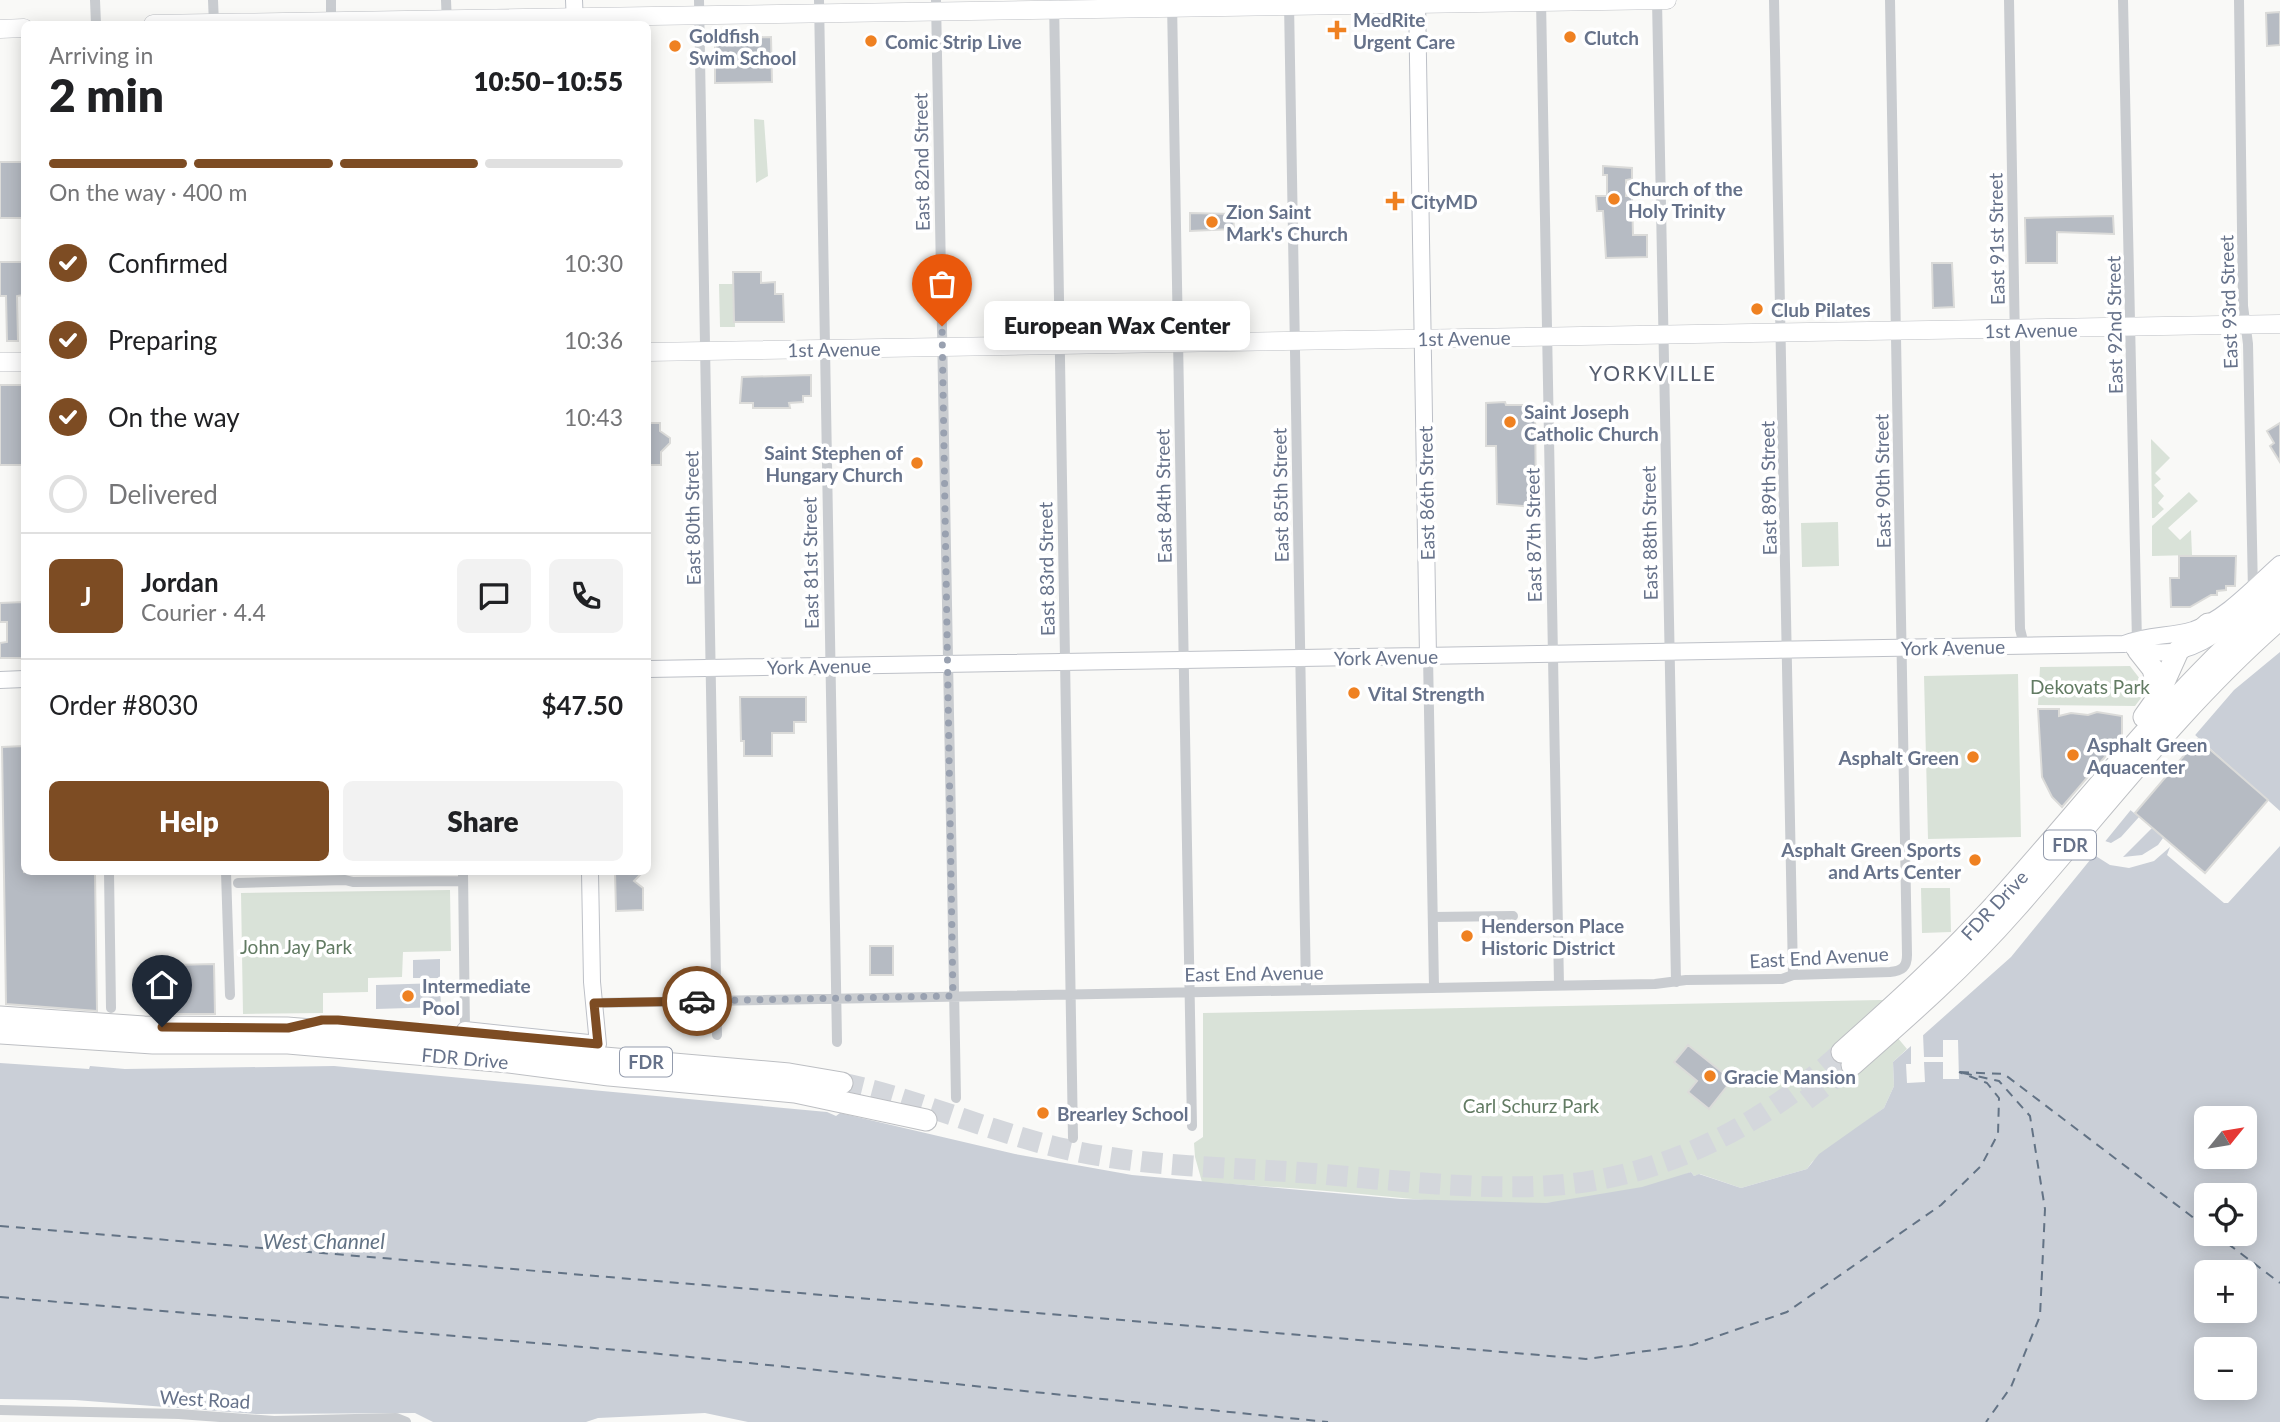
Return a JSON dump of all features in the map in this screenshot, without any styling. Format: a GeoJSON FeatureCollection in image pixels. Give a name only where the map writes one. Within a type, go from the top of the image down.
{"type":"FeatureCollection","features":[{"type":"Feature","properties":{"kind":"highway","name":"FDR Drive"},"geometry":{"type":"LineString","coordinates":[[2280,598],[2204,668],[1970,932],[1847,1058],[1995,931],[2191,705],[2231,663],[2280,619]]}},
{"type":"Feature","properties":{"kind":"highway"},"geometry":{"type":"LineString","coordinates":[[2110,772],[2159,693],[2178,651],[2208,624]]}},
{"type":"Feature","properties":{"kind":"highway"},"geometry":{"type":"LineString","coordinates":[[2133,644],[2153,669],[2159,693]]}},
{"type":"Feature","properties":{"kind":"highway","name":"FDR Drive"},"geometry":{"type":"LineString","coordinates":[[0,1017],[144,1027],[288,1028],[521,1047],[593,1057],[789,1074],[842,1083]]}},
{"type":"Feature","properties":{"kind":"highway"},"geometry":{"type":"LineString","coordinates":[[288,1028],[322,1020],[465,1030]]}},
{"type":"Feature","properties":{"kind":"highway","name":"FDR Drive"},"geometry":{"type":"LineString","coordinates":[[0,1033],[153,1043],[288,1043],[509,1062],[609,1075],[795,1092],[926,1120]]}},
{"type":"Feature","properties":{"kind":"main road"},"geometry":{"type":"LineString","coordinates":[[346,21],[447,14],[819,6],[1667,0]]}},
{"type":"Feature","properties":{"kind":"main road","name":"East 86th Street"},"geometry":{"type":"LineString","coordinates":[[1417,2],[1428,656]]}},
{"type":"Feature","properties":{"kind":"main road"},"geometry":{"type":"LineString","coordinates":[[0,29],[21,28]]}},
{"type":"Feature","properties":{"kind":"main road","name":"1st Avenue"},"geometry":{"type":"LineString","coordinates":[[651,352],[2280,324]]}},
{"type":"Feature","properties":{"kind":"main road"},"geometry":{"type":"LineString","coordinates":[[0,362],[21,362]]}},
{"type":"Feature","properties":{"kind":"main road"},"geometry":{"type":"LineString","coordinates":[[2253,595],[2280,564]]}},
{"type":"Feature","properties":{"kind":"main road"},"geometry":{"type":"LineString","coordinates":[[2253,595],[2280,579]]}},
{"type":"Feature","properties":{"kind":"main road","name":"York Avenue"},"geometry":{"type":"LineString","coordinates":[[2133,644],[2187,632],[2208,624],[2253,595]]}},
{"type":"Feature","properties":{"kind":"main road","name":"York Avenue"},"geometry":{"type":"LineString","coordinates":[[651,669],[2024,645],[2133,644],[2178,651],[2203,643],[2253,595]]}},
{"type":"Feature","properties":{"kind":"main road"},"geometry":{"type":"LineString","coordinates":[[0,680],[21,679]]}},
{"type":"Feature","properties":{"kind":"main road"},"geometry":{"type":"LineString","coordinates":[[590,875],[594,1003]]}},
{"type":"Feature","properties":{"kind":"main road","name":"FDR Drive"},"geometry":{"type":"LineString","coordinates":[[465,1030],[598,1044],[594,1003]]}},
{"type":"Feature","properties":{"kind":"street"},"geometry":{"type":"LineString","coordinates":[[95,0],[96,21]]}},
{"type":"Feature","properties":{"kind":"street"},"geometry":{"type":"LineString","coordinates":[[213,0],[214,21]]}},
{"type":"Feature","properties":{"kind":"street"},"geometry":{"type":"LineString","coordinates":[[331,0],[331,21]]}},
{"type":"Feature","properties":{"kind":"street","name":"East 88th Street"},"geometry":{"type":"LineString","coordinates":[[1657,0],[1676,982]]}},
{"type":"Feature","properties":{"kind":"street","name":"East 89th Street"},"geometry":{"type":"LineString","coordinates":[[1774,0],[1793,975]]}},
{"type":"Feature","properties":{"kind":"street","name":"East 90th Street"},"geometry":{"type":"LineString","coordinates":[[1891,0],[1907,961]]}},
{"type":"Feature","properties":{"kind":"street","name":"East 91st Street"},"geometry":{"type":"LineString","coordinates":[[2009,0],[2020,629],[2024,645]]}},
{"type":"Feature","properties":{"kind":"street","name":"East 92nd Street"},"geometry":{"type":"LineString","coordinates":[[2123,0],[2131,328],[2133,644]]}},
{"type":"Feature","properties":{"kind":"street","name":"East 93rd Street"},"geometry":{"type":"LineString","coordinates":[[2239,0],[2253,595]]}},
{"type":"Feature","properties":{"kind":"street","name":"East 87th Street"},"geometry":{"type":"LineString","coordinates":[[1541,1],[1559,985]]}},
{"type":"Feature","properties":{"kind":"street","name":"East 85th Street"},"geometry":{"type":"LineString","coordinates":[[1289,3],[1306,990]]}},
{"type":"Feature","properties":{"kind":"street","name":"East 84th Street"},"geometry":{"type":"LineString","coordinates":[[1172,4],[1192,1126]]}},
{"type":"Feature","properties":{"kind":"street","name":"East 83rd Street"},"geometry":{"type":"LineString","coordinates":[[1054,5],[1073,1138]]}},
{"type":"Feature","properties":{"kind":"street","name":"East 81st Street"},"geometry":{"type":"LineString","coordinates":[[819,6],[837,1042]]}},
{"type":"Feature","properties":{"kind":"street","name":"East 82nd Street"},"geometry":{"type":"LineString","coordinates":[[936,6],[956,1097]]}},
{"type":"Feature","properties":{"kind":"street","name":"East 80th Street"},"geometry":{"type":"LineString","coordinates":[[699,8],[717,1035]]}},
{"type":"Feature","properties":{"kind":"street","name":"East 86th Street"},"geometry":{"type":"LineString","coordinates":[[1428,656],[1434,987]]}},
{"type":"Feature","properties":{"kind":"street"},"geometry":{"type":"LineString","coordinates":[[109,875],[111,1008]]}},
{"type":"Feature","properties":{"kind":"street"},"geometry":{"type":"LineString","coordinates":[[226,875],[230,995]]}},
{"type":"Feature","properties":{"kind":"street"},"geometry":{"type":"LineString","coordinates":[[238,883],[345,876],[353,883],[463,876],[465,1030]]}},
{"type":"Feature","properties":{"kind":"street"},"geometry":{"type":"LineString","coordinates":[[1433,917],[1513,916]]}},
{"type":"Feature","properties":{"kind":"street","name":"East End Avenue"},"geometry":{"type":"LineString","coordinates":[[594,1003],[1782,979],[1793,975],[1896,971],[1905,967],[1907,961]]}},
{"type":"Feature","properties":{"kind":"street","name":"West Road"},"geometry":{"type":"LineString","coordinates":[[0,1410],[179,1414],[274,1420],[396,1418],[406,1422]]}},
{"type":"Feature","properties":{"kind":"green space"},"geometry":{"type":"Polygon","coordinates":[[[754,119],[764,120],[768,176],[756,183],[754,119]]]}},
{"type":"Feature","properties":{"kind":"green space"},"geometry":{"type":"Polygon","coordinates":[[[719,284],[734,284],[735,327],[720,327],[719,284]]]}},
{"type":"Feature","properties":{"kind":"green space"},"geometry":{"type":"Polygon","coordinates":[[[2151,439],[2170,458],[2155,473],[2161,479],[2154,485],[2164,496],[2158,503],[2164,509],[2154,518],[2152,518],[2151,439]]]}},
{"type":"Feature","properties":{"kind":"green space"},"geometry":{"type":"Polygon","coordinates":[[[2189,492],[2198,501],[2168,528],[2180,540],[2191,530],[2192,555],[2152,556],[2152,526],[2189,492]]]}},
{"type":"Feature","properties":{"kind":"green space"},"geometry":{"type":"Polygon","coordinates":[[[1838,522],[1839,566],[1802,567],[1801,523],[1838,522]]]}},
{"type":"Feature","properties":{"kind":"green space","name":"Dekovats Park"},"geometry":{"type":"Polygon","coordinates":[[[2130,666],[2140,679],[2141,698],[2135,706],[2038,705],[2040,667],[2130,666]]]}},
{"type":"Feature","properties":{"kind":"green space","name":"Asphalt Green"},"geometry":{"type":"Polygon","coordinates":[[[2018,674],[2021,837],[1928,839],[1924,676],[2018,674]]]}},
{"type":"Feature","properties":{"kind":"green space"},"geometry":{"type":"Polygon","coordinates":[[[1921,888],[1950,888],[1951,932],[1922,933],[1921,888]]]}},
{"type":"Feature","properties":{"kind":"green space","name":"John Jay Park"},"geometry":{"type":"Polygon","coordinates":[[[450,890],[451,951],[403,952],[402,977],[368,978],[368,992],[323,993],[323,1013],[243,1014],[241,893],[450,890]]]}},
{"type":"Feature","properties":{"kind":"green space","name":"Carl Schurz Park"},"geometry":{"type":"Polygon","coordinates":[[[1886,1000],[1897,1037],[1907,1049],[1893,1062],[1894,1086],[1884,1108],[1812,1162],[1807,1169],[1741,1188],[1700,1174],[1694,1176],[1691,1172],[1612,1196],[1571,1201],[1528,1204],[1443,1201],[1202,1182],[1195,1157],[1194,1143],[1203,1137],[1203,1013],[1886,1000]]]}},
{"type":"Feature","properties":{"kind":"water","name":"West Channel"},"geometry":{"type":"Polygon","coordinates":[[[2280,652],[2280,1422],[748,1422],[705,1413],[598,1418],[586,1422],[433,1422],[415,1413],[256,1414],[75,1400],[0,1399],[0,1063],[89,1069],[90,1066],[125,1069],[334,1066],[827,1112],[836,1116],[840,1113],[1015,1154],[1132,1175],[1401,1199],[1546,1203],[1642,1187],[1691,1172],[1694,1176],[1699,1174],[1741,1188],[1807,1169],[1819,1154],[1884,1108],[1894,1086],[1893,1062],[2011,957],[2134,806],[2234,690],[2280,652]]]}},
{"type":"Feature","properties":{"kind":"water"},"geometry":{"type":"Polygon","coordinates":[[[440,959],[440,978],[413,978],[413,960],[440,959]]]}},
{"type":"Feature","properties":{"kind":"water","name":"Intermediate Pool"},"geometry":{"type":"Polygon","coordinates":[[[440,983],[441,1007],[376,1009],[376,985],[440,983]]]}},
{"type":"Feature","properties":{"kind":"pier"},"geometry":{"type":"Polygon","coordinates":[[[2194,734],[2280,811],[2280,846],[2228,903],[2224,903],[2167,855],[2170,847],[2154,861],[2129,868],[2110,865],[2091,853],[2102,840],[2111,843],[2121,837],[2139,817],[2129,809],[2194,734]],[[2152,828],[2123,857],[2142,855],[2158,845],[2163,838],[2152,828]]]}},
{"type":"Feature","properties":{"kind":"pier"},"geometry":{"type":"Polygon","coordinates":[[[1923,1034],[1924,1057],[1943,1057],[1943,1040],[1958,1040],[1959,1079],[1943,1079],[1943,1062],[1924,1062],[1925,1082],[1907,1083],[1906,1064],[1911,1064],[1911,1045],[1923,1034]]]}},
{"type":"Feature","properties":{"kind":"building"},"geometry":{"type":"Polygon","coordinates":[[[2280,12],[2280,45],[2267,46],[2266,13],[2280,12]]]}},
{"type":"Feature","properties":{"kind":"building"},"geometry":{"type":"Polygon","coordinates":[[[771,37],[772,82],[715,83],[715,38],[771,37]]]}},
{"type":"Feature","properties":{"kind":"building"},"geometry":{"type":"Polygon","coordinates":[[[0,162],[21,162],[21,218],[0,218],[0,162]]]}},
{"type":"Feature","properties":{"kind":"building","name":"Church of the Holy Trinity"},"geometry":{"type":"Polygon","coordinates":[[[1603,166],[1632,168],[1632,179],[1626,180],[1626,196],[1632,196],[1633,235],[1647,235],[1647,257],[1606,258],[1603,211],[1597,211],[1596,196],[1607,196],[1607,175],[1603,175],[1603,166]]]}},
{"type":"Feature","properties":{"kind":"building","name":"Zion Saint Mark's Church"},"geometry":{"type":"Polygon","coordinates":[[[1190,213],[1233,214],[1234,229],[1190,231],[1190,213]]]}},
{"type":"Feature","properties":{"kind":"building"},"geometry":{"type":"Polygon","coordinates":[[[2113,216],[2114,234],[2057,232],[2057,263],[2026,263],[2025,218],[2113,216]]]}},
{"type":"Feature","properties":{"kind":"building"},"geometry":{"type":"Polygon","coordinates":[[[0,262],[21,262],[21,295],[17,296],[18,341],[7,341],[6,296],[0,296],[0,262]]]}},
{"type":"Feature","properties":{"kind":"building"},"geometry":{"type":"Polygon","coordinates":[[[1932,263],[1952,263],[1954,307],[1933,308],[1932,263]]]}},
{"type":"Feature","properties":{"kind":"building"},"geometry":{"type":"Polygon","coordinates":[[[733,272],[761,272],[761,283],[775,282],[775,294],[783,294],[784,322],[734,322],[733,272]]]}},
{"type":"Feature","properties":{"kind":"building"},"geometry":{"type":"Polygon","coordinates":[[[811,375],[811,396],[803,396],[803,402],[789,403],[790,408],[753,408],[753,403],[740,403],[742,377],[811,375]]]}},
{"type":"Feature","properties":{"kind":"building"},"geometry":{"type":"Polygon","coordinates":[[[0,385],[21,385],[21,465],[0,465],[0,385]]]}},
{"type":"Feature","properties":{"kind":"building"},"geometry":{"type":"Polygon","coordinates":[[[1505,402],[1506,405],[1535,405],[1536,507],[1497,504],[1496,446],[1486,446],[1486,403],[1505,402]]]}},
{"type":"Feature","properties":{"kind":"building"},"geometry":{"type":"Polygon","coordinates":[[[651,423],[660,423],[660,431],[670,438],[670,443],[661,452],[661,465],[651,465],[651,423]]]}},
{"type":"Feature","properties":{"kind":"building"},"geometry":{"type":"Polygon","coordinates":[[[2280,423],[2280,462],[2270,446],[2274,443],[2267,431],[2280,423]]]}},
{"type":"Feature","properties":{"kind":"building"},"geometry":{"type":"Polygon","coordinates":[[[2179,556],[2236,556],[2235,586],[2226,586],[2226,590],[2217,591],[2217,595],[2211,595],[2190,607],[2171,607],[2170,578],[2179,578],[2179,556]]]}},
{"type":"Feature","properties":{"kind":"building"},"geometry":{"type":"Polygon","coordinates":[[[21,602],[21,658],[0,658],[0,643],[7,642],[7,622],[0,622],[0,603],[21,602]]]}},
{"type":"Feature","properties":{"kind":"building"},"geometry":{"type":"Polygon","coordinates":[[[740,697],[806,697],[806,722],[794,722],[794,733],[772,733],[772,756],[744,756],[740,697]]]}},
{"type":"Feature","properties":{"kind":"building","name":"Asphalt Green Aquacenter"},"geometry":{"type":"Polygon","coordinates":[[[2038,709],[2059,709],[2059,716],[2097,712],[2122,716],[2122,737],[2062,807],[2052,797],[2042,777],[2038,709]]]}},
{"type":"Feature","properties":{"kind":"building"},"geometry":{"type":"Polygon","coordinates":[[[2198,739],[2268,800],[2205,873],[2135,813],[2198,739]]]}},
{"type":"Feature","properties":{"kind":"building"},"geometry":{"type":"Polygon","coordinates":[[[21,746],[21,875],[95,875],[97,1011],[6,1004],[2,747],[21,746]]]}},
{"type":"Feature","properties":{"kind":"building"},"geometry":{"type":"Polygon","coordinates":[[[615,875],[640,875],[634,881],[643,888],[643,910],[616,911],[615,875]]]}},
{"type":"Feature","properties":{"kind":"building"},"geometry":{"type":"Polygon","coordinates":[[[870,946],[893,946],[893,975],[870,975],[870,946]]]}},
{"type":"Feature","properties":{"kind":"building"},"geometry":{"type":"Polygon","coordinates":[[[214,964],[215,1014],[173,1014],[173,965],[214,964]]]}},
{"type":"Feature","properties":{"kind":"building","name":"Gracie Mansion"},"geometry":{"type":"Polygon","coordinates":[[[1688,1045],[1732,1080],[1709,1109],[1688,1092],[1697,1081],[1674,1062],[1688,1045]]]}},
{"type":"Feature","properties":{"kind":"ferry route"},"geometry":{"type":"LineString","coordinates":[[0,1226],[1586,1359],[1692,1345],[1787,1312],[1941,1205],[1981,1166],[1998,1134],[1999,1098],[1987,1083],[1959,1072]]}},
{"type":"Feature","properties":{"kind":"ferry route"},"geometry":{"type":"LineString","coordinates":[[1960,1072],[2004,1074],[2194,1218]]}},
{"type":"Feature","properties":{"kind":"ferry route"},"geometry":{"type":"LineString","coordinates":[[1963,1073],[1999,1081],[2030,1116],[2045,1209],[2040,1316],[2011,1387],[1986,1422]]}},
{"type":"Feature","properties":{"kind":"ferry route"},"geometry":{"type":"LineString","coordinates":[[2231,1246],[2280,1283]]}},
{"type":"Feature","properties":{"kind":"ferry route"},"geometry":{"type":"LineString","coordinates":[[0,1297],[641,1352],[1328,1422]]}},
{"type":"Feature","properties":{"kind":"tunnel"},"geometry":{"type":"LineString","coordinates":[[842,1083],[1037,1142],[1125,1160],[1515,1187],[1587,1182],[1667,1161],[1742,1126],[1777,1104],[1842,1052]]}},
{"type":"Feature","properties":{"kind":"tunnel"},"geometry":{"type":"LineString","coordinates":[[1806,1100],[1852,1065]]}},
{"type":"Feature","properties":{"kind":"way so far"},"geometry":{"type":"LineString","coordinates":[[697,1001],[953,996],[942,326]]}},
{"type":"Feature","properties":{"kind":"place","name":"MedRite Urgent Care"},"geometry":{"type":"Point","coordinates":[1337,30]}},
{"type":"Feature","properties":{"kind":"place","name":"Clutch"},"geometry":{"type":"Point","coordinates":[1570,37]}},
{"type":"Feature","properties":{"kind":"place","name":"Comic Strip Live"},"geometry":{"type":"Point","coordinates":[871,41]}},
{"type":"Feature","properties":{"kind":"place","name":"Goldfish Swim School"},"geometry":{"type":"Point","coordinates":[675,46]}},
{"type":"Feature","properties":{"kind":"place","name":"Church of the Holy Trinity"},"geometry":{"type":"Point","coordinates":[1614,199]}},
{"type":"Feature","properties":{"kind":"place","name":"CityMD"},"geometry":{"type":"Point","coordinates":[1395,201]}},
{"type":"Feature","properties":{"kind":"place","name":"Zion Saint Mark's Church"},"geometry":{"type":"Point","coordinates":[1212,222]}},
{"type":"Feature","properties":{"kind":"place","name":"Club Pilates"},"geometry":{"type":"Point","coordinates":[1757,309]}},
{"type":"Feature","properties":{"kind":"place","name":"European Wax Center"},"geometry":{"type":"Point","coordinates":[942,326]}},
{"type":"Feature","properties":{"kind":"place","name":"Saint Joseph Catholic Church"},"geometry":{"type":"Point","coordinates":[1510,422]}},
{"type":"Feature","properties":{"kind":"place","name":"Saint Stephen of Hungary Church"},"geometry":{"type":"Point","coordinates":[917,463]}},
{"type":"Feature","properties":{"kind":"place","name":"Vital Strength"},"geometry":{"type":"Point","coordinates":[1354,693]}},
{"type":"Feature","properties":{"kind":"place","name":"Asphalt Green Aquacenter"},"geometry":{"type":"Point","coordinates":[2073,755]}},
{"type":"Feature","properties":{"kind":"place","name":"Asphalt Green"},"geometry":{"type":"Point","coordinates":[1973,757]}},
{"type":"Feature","properties":{"kind":"place","name":"Asphalt Green Sports and Arts Center"},"geometry":{"type":"Point","coordinates":[1975,860]}},
{"type":"Feature","properties":{"kind":"place","name":"Henderson Place Historic District"},"geometry":{"type":"Point","coordinates":[1467,936]}},
{"type":"Feature","properties":{"kind":"place","name":"Intermediate Pool"},"geometry":{"type":"Point","coordinates":[408,996]}},
{"type":"Feature","properties":{"kind":"place","name":"Gracie Mansion"},"geometry":{"type":"Point","coordinates":[1710,1076]}},
{"type":"Feature","properties":{"kind":"place","name":"Brearley School"},"geometry":{"type":"Point","coordinates":[1043,1113]}},
{"type":"Feature","properties":{"kind":"district","name":"YORKVILLE"},"geometry":{"type":"Point","coordinates":[1653,372]}},
{"type":"Feature","properties":{"kind":"route"},"geometry":{"type":"LineString","coordinates":[[162,1027],[288,1028],[322,1020],[338,1020],[598,1044],[594,1003],[697,1001]]}}]}
